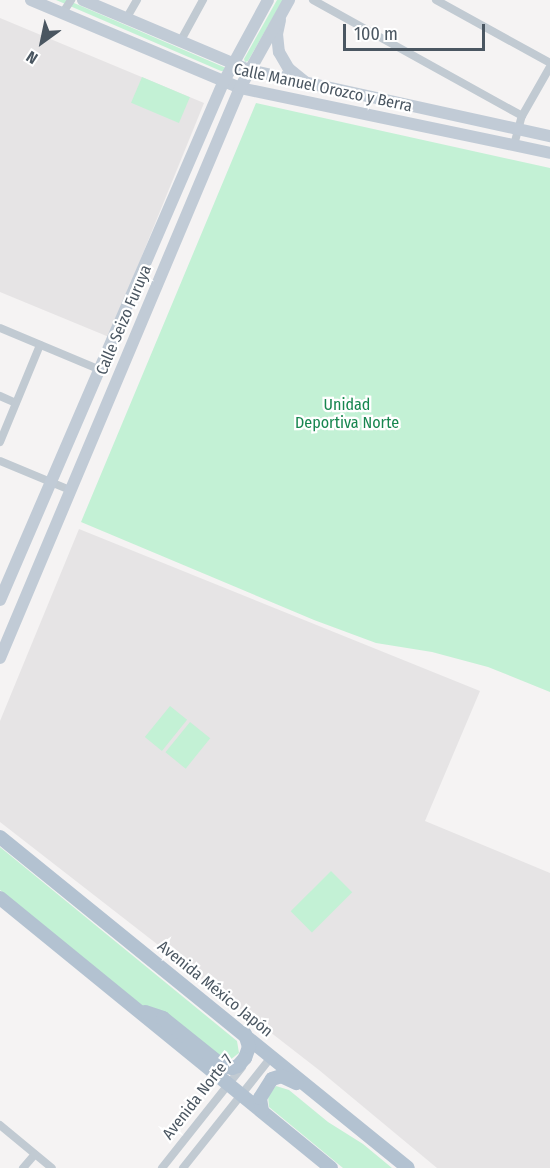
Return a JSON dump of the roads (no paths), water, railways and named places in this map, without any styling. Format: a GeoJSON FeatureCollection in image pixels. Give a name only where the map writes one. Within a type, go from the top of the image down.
{"type":"FeatureCollection","features":[{"type":"Feature","properties":{"kind":"main road","name":"Avenida México Japón"},"geometry":{"type":"LineString","coordinates":[[0,837],[408,1168]]}},
{"type":"Feature","properties":{"kind":"main road"},"geometry":{"type":"LineString","coordinates":[[0,898],[331,1168]]}},
{"type":"Feature","properties":{"kind":"main road"},"geometry":{"type":"LineString","coordinates":[[138,1010],[163,1018],[223,1066],[232,1068],[238,1066],[245,1058],[249,1047],[245,1034]]}},
{"type":"Feature","properties":{"kind":"main road"},"geometry":{"type":"LineString","coordinates":[[262,1111],[260,1098],[264,1087],[272,1078],[281,1076],[291,1079],[335,1117],[363,1131]]}},
{"type":"Feature","properties":{"kind":"street","name":"Calle Manuel Orozco y Berra"},"geometry":{"type":"LineString","coordinates":[[31,0],[222,83],[550,153]]}},
{"type":"Feature","properties":{"kind":"street"},"geometry":{"type":"LineString","coordinates":[[62,14],[71,0]]}},
{"type":"Feature","properties":{"kind":"street","name":"Calle Manuel Orozco y Berra"},"geometry":{"type":"LineString","coordinates":[[82,0],[249,70],[550,136]]}},
{"type":"Feature","properties":{"kind":"street"},"geometry":{"type":"LineString","coordinates":[[126,19],[137,0]]}},
{"type":"Feature","properties":{"kind":"street"},"geometry":{"type":"LineString","coordinates":[[180,42],[203,0]]}},
{"type":"Feature","properties":{"kind":"street","name":"Calle Seizo Furuya"},"geometry":{"type":"LineString","coordinates":[[0,600],[3,583],[50,482],[222,83],[268,0]]}},
{"type":"Feature","properties":{"kind":"street"},"geometry":{"type":"LineString","coordinates":[[314,0],[522,116]]}},
{"type":"Feature","properties":{"kind":"street"},"geometry":{"type":"LineString","coordinates":[[436,0],[550,65],[522,116],[514,145]]}},
{"type":"Feature","properties":{"kind":"street"},"geometry":{"type":"LineString","coordinates":[[286,5],[277,34],[279,52],[289,69],[308,84]]}},
{"type":"Feature","properties":{"kind":"street","name":"Calle Seizo Furuya"},"geometry":{"type":"LineString","coordinates":[[0,658],[240,88],[286,5]]}},
{"type":"Feature","properties":{"kind":"street"},"geometry":{"type":"LineString","coordinates":[[0,328],[98,369]]}},
{"type":"Feature","properties":{"kind":"street"},"geometry":{"type":"LineString","coordinates":[[0,442],[40,345]]}},
{"type":"Feature","properties":{"kind":"street"},"geometry":{"type":"LineString","coordinates":[[0,396],[16,403]]}},
{"type":"Feature","properties":{"kind":"street"},"geometry":{"type":"LineString","coordinates":[[0,461],[70,490]]}},
{"type":"Feature","properties":{"kind":"street","name":"Avenida Norte 7"},"geometry":{"type":"LineString","coordinates":[[162,1168],[258,1045]]}},
{"type":"Feature","properties":{"kind":"street","name":"Avenida Norte 7"},"geometry":{"type":"LineString","coordinates":[[183,1168],[272,1056]]}},
{"type":"Feature","properties":{"kind":"street"},"geometry":{"type":"LineString","coordinates":[[0,1125],[52,1168]]}},
{"type":"Feature","properties":{"kind":"street"},"geometry":{"type":"LineString","coordinates":[[23,1168],[35,1154]]}},
{"type":"Feature","properties":{"kind":"park label","name":"Unidad Deportiva Norte"},"geometry":{"type":"Point","coordinates":[347,414]}}]}
